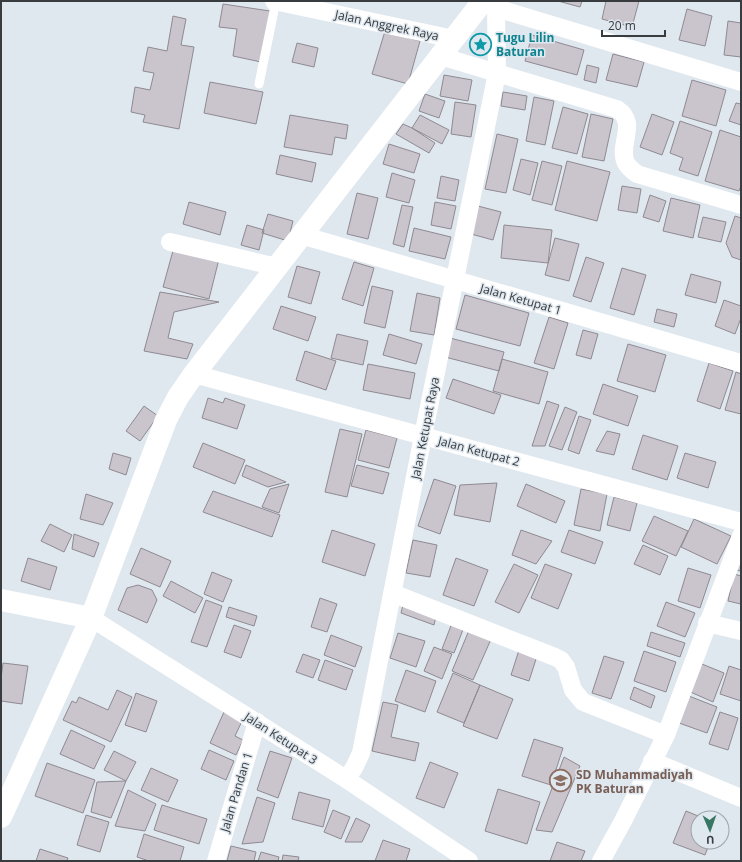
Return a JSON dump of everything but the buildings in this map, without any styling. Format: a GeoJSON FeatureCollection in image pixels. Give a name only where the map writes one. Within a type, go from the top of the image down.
{"type":"FeatureCollection","features":[{"type":"Feature","properties":{"kind":"street","name":"Jalan Anggrek Raya"},"geometry":{"type":"LineString","coordinates":[[275,1],[454,38]]}},
{"type":"Feature","properties":{"kind":"street"},"geometry":{"type":"LineString","coordinates":[[1,817],[91,618],[166,420],[178,397],[194,374],[454,38],[490,3],[741,82]]}},
{"type":"Feature","properties":{"kind":"street","name":"Jalan Ketupat Raya"},"geometry":{"type":"LineString","coordinates":[[346,779],[354,768],[361,753],[423,436],[497,73],[490,3]]}},
{"type":"Feature","properties":{"kind":"street"},"geometry":{"type":"LineString","coordinates":[[440,56],[617,109],[627,120],[624,152],[625,162],[630,169],[637,174],[741,205]]}},
{"type":"Feature","properties":{"kind":"street","name":"Jalan Ketupat 1"},"geometry":{"type":"LineString","coordinates":[[301,235],[741,363]]}},
{"type":"Feature","properties":{"kind":"street"},"geometry":{"type":"LineString","coordinates":[[170,242],[277,267]]}},
{"type":"Feature","properties":{"kind":"street","name":"Jalan Ketupat 2"},"geometry":{"type":"LineString","coordinates":[[194,374],[741,522]]}},
{"type":"Feature","properties":{"kind":"street"},"geometry":{"type":"LineString","coordinates":[[600,861],[623,820],[666,735],[741,536]]}},
{"type":"Feature","properties":{"kind":"street"},"geometry":{"type":"LineString","coordinates":[[392,592],[561,660],[566,666],[569,681],[573,690],[582,702],[666,735]]}},
{"type":"Feature","properties":{"kind":"street"},"geometry":{"type":"LineString","coordinates":[[1,600],[91,618]]}},
{"type":"Feature","properties":{"kind":"street","name":"Jalan Ketupat 3"},"geometry":{"type":"LineString","coordinates":[[91,618],[346,779],[469,861]]}},
{"type":"Feature","properties":{"kind":"street"},"geometry":{"type":"LineString","coordinates":[[707,624],[741,631]]}},
{"type":"Feature","properties":{"kind":"street","name":"Jalan Pandan 1"},"geometry":{"type":"LineString","coordinates":[[216,861],[257,722]]}},
{"type":"Feature","properties":{"kind":"street"},"geometry":{"type":"LineString","coordinates":[[652,761],[741,798]]}},
{"type":"Feature","properties":{"kind":"lane"},"geometry":{"type":"LineString","coordinates":[[259,84],[275,1]]}},
{"type":"Feature","properties":{"kind":"place","name":"Tugu Lilin Baturan"},"geometry":{"type":"Point","coordinates":[480,44]}},
{"type":"Feature","properties":{"kind":"place","name":"SD Muhammadiyah PK Baturan"},"geometry":{"type":"Point","coordinates":[561,781]}}]}
